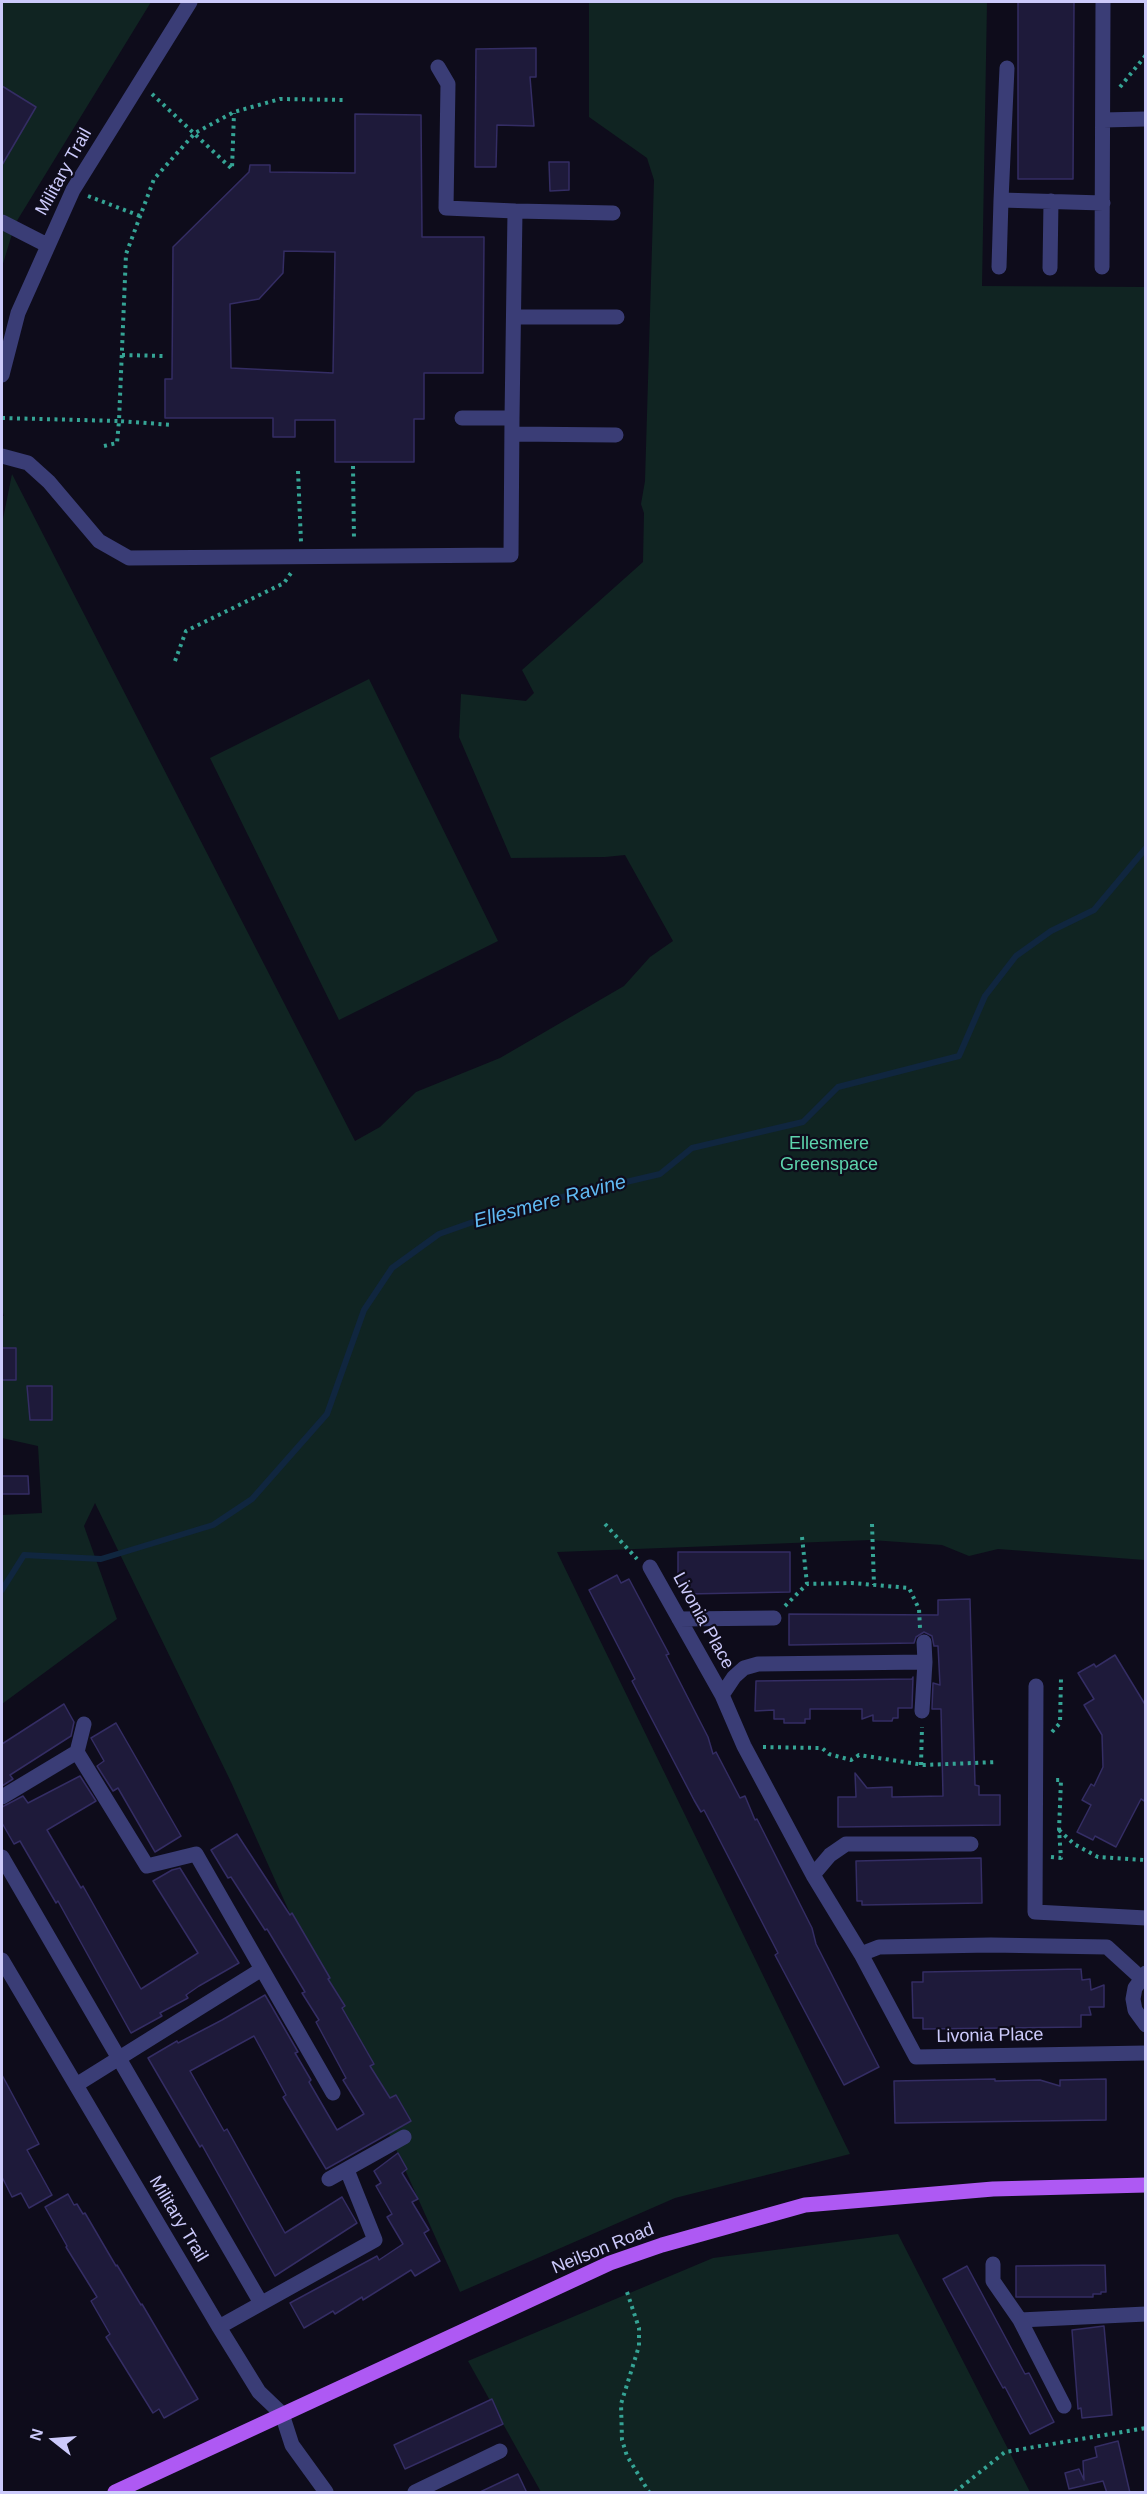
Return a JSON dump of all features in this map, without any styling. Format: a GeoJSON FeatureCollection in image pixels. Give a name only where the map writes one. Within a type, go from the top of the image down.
{"type":"FeatureCollection","features":[{"type":"Feature","properties":{"kind":"main road","name":"Neilson Road"},"geometry":{"type":"LineString","coordinates":[[115,2493],[610,2264],[662,2245],[805,2205],[993,2189],[1146,2185]]}},
{"type":"Feature","properties":{"kind":"street","name":"Military Trail"},"geometry":{"type":"LineString","coordinates":[[2,375],[18,313],[73,190],[190,2]]}},
{"type":"Feature","properties":{"kind":"street"},"geometry":{"type":"LineString","coordinates":[[1102,267],[1103,2]]}},
{"type":"Feature","properties":{"kind":"street"},"geometry":{"type":"LineString","coordinates":[[438,67],[448,84],[446,208],[613,213]]}},
{"type":"Feature","properties":{"kind":"street"},"geometry":{"type":"LineString","coordinates":[[999,267],[1007,68]]}},
{"type":"Feature","properties":{"kind":"street"},"geometry":{"type":"LineString","coordinates":[[1102,114],[1146,119]]}},
{"type":"Feature","properties":{"kind":"street"},"geometry":{"type":"LineString","coordinates":[[1001,200],[1103,203]]}},
{"type":"Feature","properties":{"kind":"street"},"geometry":{"type":"LineString","coordinates":[[1050,268],[1052,201]]}},
{"type":"Feature","properties":{"kind":"street"},"geometry":{"type":"LineString","coordinates":[[2,456],[28,463],[49,482],[99,541],[129,558],[511,555],[515,211]]}},
{"type":"Feature","properties":{"kind":"street"},"geometry":{"type":"LineString","coordinates":[[2,222],[47,245]]}},
{"type":"Feature","properties":{"kind":"street"},"geometry":{"type":"LineString","coordinates":[[514,316],[617,317]]}},
{"type":"Feature","properties":{"kind":"street"},"geometry":{"type":"LineString","coordinates":[[462,418],[512,418]]}},
{"type":"Feature","properties":{"kind":"street"},"geometry":{"type":"LineString","coordinates":[[513,434],[616,435]]}},
{"type":"Feature","properties":{"kind":"street","name":"Livonia Place"},"geometry":{"type":"LineString","coordinates":[[650,1567],[722,1695],[744,1746],[813,1875],[861,1954],[916,2057],[1146,2054]]}},
{"type":"Feature","properties":{"kind":"street"},"geometry":{"type":"LineString","coordinates":[[680,1619],[774,1618]]}},
{"type":"Feature","properties":{"kind":"street"},"geometry":{"type":"LineString","coordinates":[[922,1711],[924,1642]]}},
{"type":"Feature","properties":{"kind":"street","name":"Livonia Place"},"geometry":{"type":"LineString","coordinates":[[722,1695],[734,1677],[744,1668],[758,1664],[925,1662]]}},
{"type":"Feature","properties":{"kind":"street"},"geometry":{"type":"LineString","coordinates":[[1036,1686],[1035,1912],[1146,1918]]}},
{"type":"Feature","properties":{"kind":"street"},"geometry":{"type":"LineString","coordinates":[[2,1797],[77,1752],[84,1724]]}},
{"type":"Feature","properties":{"kind":"street"},"geometry":{"type":"LineString","coordinates":[[77,1752],[147,1866],[196,1854],[333,2093]]}},
{"type":"Feature","properties":{"kind":"street"},"geometry":{"type":"LineString","coordinates":[[813,1875],[830,1855],[846,1844],[971,1844]]}},
{"type":"Feature","properties":{"kind":"street"},"geometry":{"type":"LineString","coordinates":[[2,1857],[261,2303]]}},
{"type":"Feature","properties":{"kind":"street"},"geometry":{"type":"LineString","coordinates":[[861,1954],[879,1947],[991,1945],[1107,1947],[1143,1975],[1135,1988],[1133,1999],[1135,2010],[1146,2025]]}},
{"type":"Feature","properties":{"kind":"street","name":"Military Trail"},"geometry":{"type":"LineString","coordinates":[[2,1960],[219,2327],[259,2392],[282,2414],[292,2445],[326,2493]]}},
{"type":"Feature","properties":{"kind":"street"},"geometry":{"type":"LineString","coordinates":[[76,2085],[261,1969]]}},
{"type":"Feature","properties":{"kind":"street"},"geometry":{"type":"LineString","coordinates":[[329,2179],[404,2137]]}},
{"type":"Feature","properties":{"kind":"street"},"geometry":{"type":"LineString","coordinates":[[219,2327],[375,2240],[347,2170]]}},
{"type":"Feature","properties":{"kind":"street"},"geometry":{"type":"LineString","coordinates":[[993,2264],[993,2281],[1020,2320],[1064,2406]]}},
{"type":"Feature","properties":{"kind":"street"},"geometry":{"type":"LineString","coordinates":[[1020,2320],[1146,2314]]}},
{"type":"Feature","properties":{"kind":"street"},"geometry":{"type":"LineString","coordinates":[[415,2493],[500,2451]]}},
{"type":"Feature","properties":{"kind":"path"},"geometry":{"type":"LineString","coordinates":[[1102,114],[1146,55]]}},
{"type":"Feature","properties":{"kind":"path"},"geometry":{"type":"LineString","coordinates":[[138,85],[161,101],[232,169],[234,112]]}},
{"type":"Feature","properties":{"kind":"path"},"geometry":{"type":"LineString","coordinates":[[104,446],[117,443],[120,421],[126,254],[154,179],[195,133],[234,112],[280,99],[347,100]]}},
{"type":"Feature","properties":{"kind":"path"},"geometry":{"type":"LineString","coordinates":[[88,196],[140,216]]}},
{"type":"Feature","properties":{"kind":"path"},"geometry":{"type":"LineString","coordinates":[[122,355],[162,356]]}},
{"type":"Feature","properties":{"kind":"path"},"geometry":{"type":"LineString","coordinates":[[2,418],[120,421],[173,425]]}},
{"type":"Feature","properties":{"kind":"path"},"geometry":{"type":"LineString","coordinates":[[353,466],[355,556]]}},
{"type":"Feature","properties":{"kind":"path"},"geometry":{"type":"LineString","coordinates":[[175,661],[186,631],[284,583],[302,556],[298,471]]}},
{"type":"Feature","properties":{"kind":"path"},"geometry":{"type":"LineString","coordinates":[[605,1524],[639,1561],[650,1567]]}},
{"type":"Feature","properties":{"kind":"path"},"geometry":{"type":"LineString","coordinates":[[872,1524],[874,1585]]}},
{"type":"Feature","properties":{"kind":"path"},"geometry":{"type":"LineString","coordinates":[[802,1537],[807,1584]]}},
{"type":"Feature","properties":{"kind":"path"},"geometry":{"type":"LineString","coordinates":[[774,1618],[807,1584],[852,1583],[909,1588],[919,1609],[920,1632],[924,1642]]}},
{"type":"Feature","properties":{"kind":"path"},"geometry":{"type":"LineString","coordinates":[[921,1765],[922,1711]]}},
{"type":"Feature","properties":{"kind":"path"},"geometry":{"type":"LineString","coordinates":[[744,1746],[822,1748],[829,1754],[851,1760],[859,1755],[921,1765],[997,1762]]}},
{"type":"Feature","properties":{"kind":"path"},"geometry":{"type":"LineString","coordinates":[[1035,1856],[1061,1858],[1059,1830],[1061,1780],[1036,1780]]}},
{"type":"Feature","properties":{"kind":"path"},"geometry":{"type":"LineString","coordinates":[[1059,1830],[1074,1844],[1098,1857],[1145,1860]]}},
{"type":"Feature","properties":{"kind":"path"},"geometry":{"type":"LineString","coordinates":[[627,2292],[639,2328],[639,2346],[625,2387],[620,2422],[627,2456],[649,2493]]}},
{"type":"Feature","properties":{"kind":"path"},"geometry":{"type":"LineString","coordinates":[[955,2493],[1005,2452],[1146,2428]]}},
{"type":"Feature","properties":{"kind":"green space"},"geometry":{"type":"Polygon","coordinates":[[[2,2],[151,2],[15,224],[2,267],[2,2]]]}},
{"type":"Feature","properties":{"kind":"green space","name":"Ellesmere Greenspace"},"geometry":{"type":"Polygon","coordinates":[[[589,2],[987,2],[982,286],[1145,287],[1145,1560],[998,1549],[969,1556],[942,1545],[871,1540],[557,1552],[850,2154],[675,2198],[460,2292],[231,1782],[95,1503],[84,1526],[117,1619],[2,1704],[2,1515],[42,1513],[38,1446],[2,1438],[2,1316],[4,1316],[2,1310],[2,524],[12,474],[355,1141],[380,1127],[416,1092],[500,1058],[624,986],[650,957],[673,941],[625,855],[511,858],[459,737],[461,694],[526,701],[534,693],[522,670],[643,562],[644,513],[641,504],[645,481],[654,180],[647,158],[589,117],[589,2]]]}},
{"type":"Feature","properties":{"kind":"green space"},"geometry":{"type":"Polygon","coordinates":[[[369,679],[498,941],[339,1020],[210,758],[369,679]]]}},
{"type":"Feature","properties":{"kind":"green space"},"geometry":{"type":"Polygon","coordinates":[[[898,2234],[1030,2492],[541,2492],[468,2361],[713,2258],[898,2234]]]}},
{"type":"Feature","properties":{"kind":"building"},"geometry":{"type":"Polygon","coordinates":[[[1018,2],[1074,2],[1073,179],[1018,179],[1018,2]]]}},
{"type":"Feature","properties":{"kind":"building"},"geometry":{"type":"Polygon","coordinates":[[[536,48],[536,77],[530,77],[534,126],[497,125],[496,167],[475,167],[476,49],[536,48]]]}},
{"type":"Feature","properties":{"kind":"building"},"geometry":{"type":"Polygon","coordinates":[[[2,86],[36,107],[2,165],[2,86]]]}},
{"type":"Feature","properties":{"kind":"building"},"geometry":{"type":"Polygon","coordinates":[[[355,114],[421,115],[422,237],[484,237],[483,373],[424,373],[424,419],[414,419],[414,462],[335,462],[335,420],[295,420],[295,437],[273,437],[273,418],[165,418],[165,379],[172,379],[173,247],[249,172],[250,165],[270,165],[270,172],[355,173],[355,114]],[[284,251],[283,273],[259,299],[230,304],[231,368],[333,373],[335,252],[284,251]]]}},
{"type":"Feature","properties":{"kind":"building"},"geometry":{"type":"Polygon","coordinates":[[[549,162],[569,162],[569,190],[550,191],[549,162]]]}},
{"type":"Feature","properties":{"kind":"building"},"geometry":{"type":"Polygon","coordinates":[[[2,1348],[16,1348],[16,1380],[2,1380],[2,1348]]]}},
{"type":"Feature","properties":{"kind":"building"},"geometry":{"type":"Polygon","coordinates":[[[27,1386],[52,1386],[52,1420],[30,1420],[27,1386]]]}},
{"type":"Feature","properties":{"kind":"building"},"geometry":{"type":"Polygon","coordinates":[[[2,1476],[28,1476],[29,1494],[2,1494],[2,1476]]]}},
{"type":"Feature","properties":{"kind":"building"},"geometry":{"type":"Polygon","coordinates":[[[678,1552],[790,1552],[790,1592],[687,1594],[687,1588],[678,1588],[678,1552]]]}},
{"type":"Feature","properties":{"kind":"building"},"geometry":{"type":"Polygon","coordinates":[[[617,1575],[621,1583],[629,1579],[669,1654],[666,1655],[708,1737],[713,1754],[716,1752],[740,1798],[745,1796],[755,1820],[757,1819],[812,1928],[816,1944],[879,2067],[844,2085],[775,1955],[778,1953],[704,1810],[701,1812],[694,1800],[632,1681],[635,1679],[589,1590],[617,1575]]]}},
{"type":"Feature","properties":{"kind":"building"},"geometry":{"type":"Polygon","coordinates":[[[970,1599],[975,1785],[979,1786],[979,1795],[1000,1795],[1000,1825],[838,1827],[838,1797],[856,1797],[855,1773],[867,1788],[892,1787],[892,1797],[943,1796],[941,1709],[932,1709],[933,1683],[940,1685],[938,1646],[934,1646],[932,1636],[924,1632],[916,1637],[914,1643],[789,1645],[789,1614],[938,1615],[938,1600],[970,1599]]]}},
{"type":"Feature","properties":{"kind":"building"},"geometry":{"type":"Polygon","coordinates":[[[1115,1655],[1146,1706],[1146,1802],[1141,1799],[1116,1847],[1095,1836],[1093,1840],[1077,1832],[1091,1805],[1082,1800],[1091,1784],[1094,1786],[1103,1767],[1102,1735],[1084,1705],[1094,1699],[1078,1673],[1094,1664],[1096,1667],[1115,1655]]]}},
{"type":"Feature","properties":{"kind":"building"},"geometry":{"type":"Polygon","coordinates":[[[913,1677],[912,1708],[898,1708],[898,1718],[893,1718],[892,1721],[873,1721],[873,1715],[862,1719],[862,1709],[810,1709],[810,1719],[805,1719],[805,1723],[784,1723],[784,1719],[774,1719],[774,1710],[755,1711],[756,1681],[912,1679],[913,1677]]]}},
{"type":"Feature","properties":{"kind":"building"},"geometry":{"type":"Polygon","coordinates":[[[64,1704],[74,1722],[71,1736],[10,1775],[13,1779],[2,1786],[2,1744],[64,1704]]]}},
{"type":"Feature","properties":{"kind":"building"},"geometry":{"type":"Polygon","coordinates":[[[116,1723],[181,1836],[155,1852],[118,1788],[113,1791],[97,1766],[104,1761],[91,1738],[116,1723]]]}},
{"type":"Feature","properties":{"kind":"building"},"geometry":{"type":"Polygon","coordinates":[[[80,1776],[96,1801],[47,1830],[81,1888],[83,1886],[141,1989],[198,1953],[153,1881],[172,1870],[180,1868],[239,1963],[199,1986],[186,1995],[188,1998],[160,2013],[162,2016],[131,2033],[58,1901],[56,1903],[20,1841],[14,1844],[2,1823],[2,1807],[23,1796],[28,1803],[80,1776]]]}},
{"type":"Feature","properties":{"kind":"building"},"geometry":{"type":"Polygon","coordinates":[[[237,1834],[290,1915],[292,1913],[330,1978],[328,1979],[345,2006],[342,2008],[374,2064],[370,2066],[390,2098],[396,2095],[411,2121],[326,2169],[283,2097],[286,2095],[254,2036],[190,2071],[224,2131],[227,2129],[285,2233],[342,2197],[357,2223],[275,2276],[202,2145],[200,2147],[148,2058],[265,1995],[298,2052],[295,2053],[311,2080],[309,2082],[337,2130],[364,2114],[343,2080],[346,2078],[316,2022],[319,2020],[302,1993],[305,1992],[267,1929],[265,1930],[231,1877],[228,1878],[211,1850],[237,1834]]]}},
{"type":"Feature","properties":{"kind":"building"},"geometry":{"type":"Polygon","coordinates":[[[981,1858],[982,1903],[862,1905],[862,1901],[857,1901],[856,1861],[981,1858]]]}},
{"type":"Feature","properties":{"kind":"building"},"geometry":{"type":"Polygon","coordinates":[[[1081,1969],[1082,1980],[1090,1979],[1091,1990],[1104,1985],[1104,2007],[1089,2007],[1091,2015],[1081,2015],[1081,2027],[923,2029],[923,2018],[913,2018],[912,1982],[923,1982],[923,1972],[1081,1969]]]}},
{"type":"Feature","properties":{"kind":"building"},"geometry":{"type":"Polygon","coordinates":[[[2,2075],[39,2144],[27,2150],[52,2195],[29,2208],[21,2193],[12,2197],[2,2177],[2,2075]]]}},
{"type":"Feature","properties":{"kind":"building"},"geometry":{"type":"Polygon","coordinates":[[[995,2079],[995,2081],[1040,2080],[1060,2086],[1060,2080],[1106,2079],[1106,2120],[895,2123],[894,2081],[995,2079]]]}},
{"type":"Feature","properties":{"kind":"building"},"geometry":{"type":"Polygon","coordinates":[[[398,2153],[407,2169],[402,2173],[418,2199],[412,2202],[429,2230],[424,2233],[440,2261],[415,2276],[411,2270],[363,2300],[362,2297],[335,2314],[333,2311],[304,2328],[290,2303],[377,2256],[379,2260],[403,2244],[387,2217],[392,2214],[376,2186],[381,2183],[374,2171],[398,2153]]]}},
{"type":"Feature","properties":{"kind":"building"},"geometry":{"type":"Polygon","coordinates":[[[68,2194],[74,2205],[77,2204],[83,2214],[85,2213],[198,2399],[164,2418],[159,2409],[153,2413],[106,2337],[110,2334],[91,2301],[97,2297],[66,2247],[45,2207],[68,2194]]]}},
{"type":"Feature","properties":{"kind":"building"},"geometry":{"type":"Polygon","coordinates":[[[1105,2265],[1106,2292],[1093,2294],[1093,2297],[1016,2297],[1016,2266],[1105,2265]]]}},
{"type":"Feature","properties":{"kind":"building"},"geometry":{"type":"Polygon","coordinates":[[[967,2266],[1025,2374],[1029,2373],[1054,2422],[1030,2434],[943,2279],[967,2266]]]}},
{"type":"Feature","properties":{"kind":"building"},"geometry":{"type":"Polygon","coordinates":[[[1104,2326],[1112,2415],[1082,2418],[1081,2408],[1078,2409],[1072,2330],[1104,2326]]]}},
{"type":"Feature","properties":{"kind":"building"},"geometry":{"type":"Polygon","coordinates":[[[492,2399],[503,2424],[405,2469],[394,2445],[492,2399]]]}},
{"type":"Feature","properties":{"kind":"building"},"geometry":{"type":"Polygon","coordinates":[[[1118,2441],[1130,2493],[1107,2493],[1103,2481],[1069,2489],[1065,2473],[1079,2469],[1084,2480],[1083,2461],[1097,2457],[1095,2447],[1118,2441]]]}},
{"type":"Feature","properties":{"kind":"building"},"geometry":{"type":"Polygon","coordinates":[[[518,2474],[527,2493],[478,2493],[518,2474]]]}},
{"type":"Feature","properties":{"kind":"waterway","name":"Ellesmere Ravine"},"geometry":{"type":"LineString","coordinates":[[2,1590],[24,1555],[101,1559],[213,1525],[252,1499],[327,1414],[364,1310],[392,1268],[439,1234],[507,1210],[660,1174],[692,1148],[803,1122],[838,1087],[959,1056],[985,996],[1016,956],[1051,931],[1094,910],[1146,848]]}}]}
